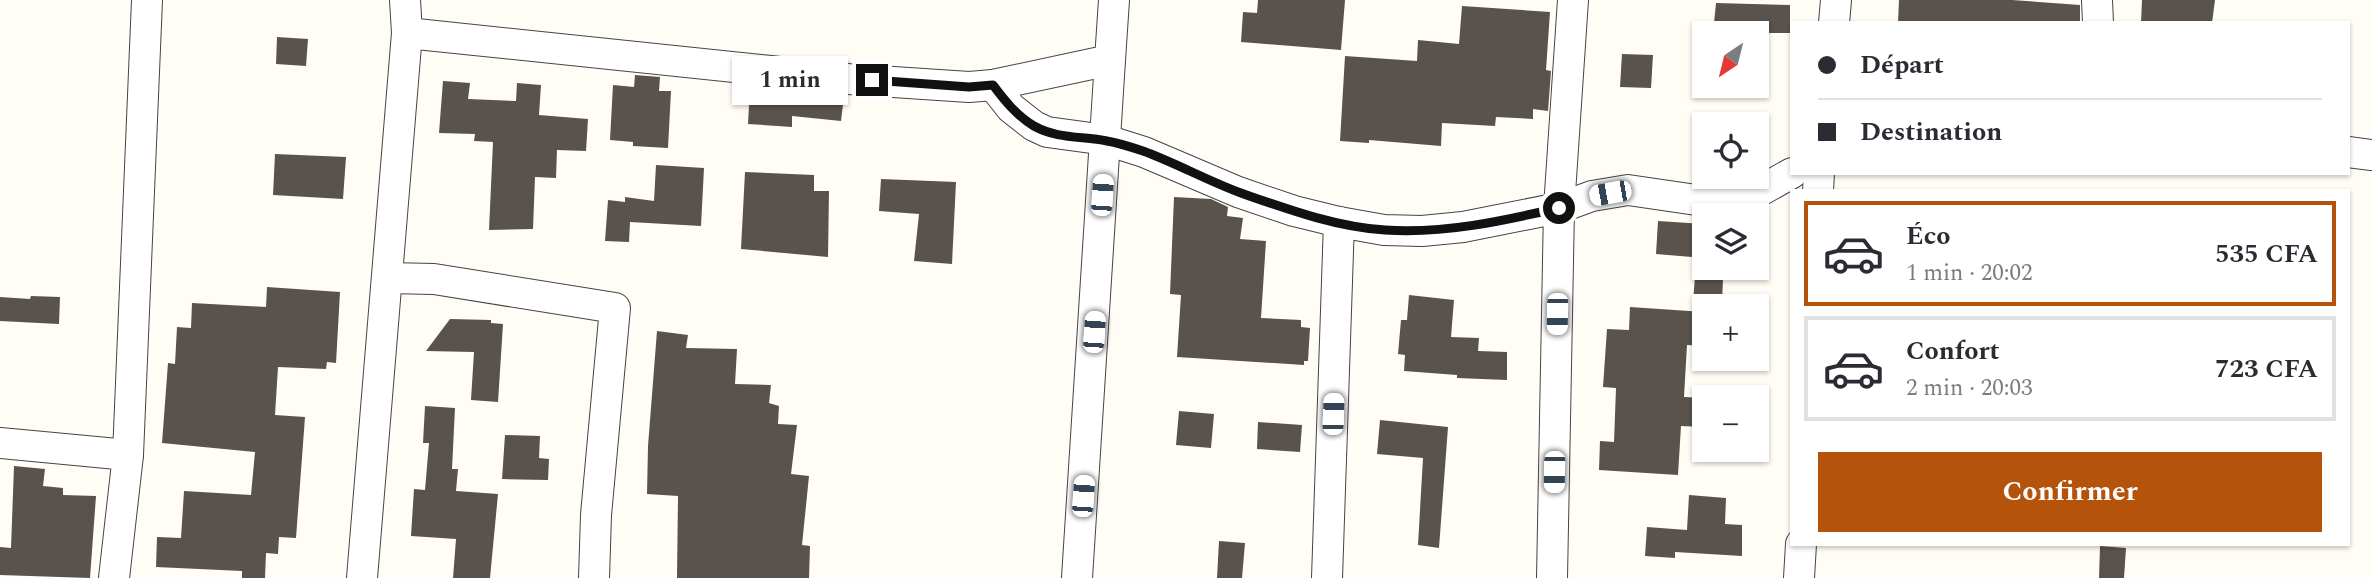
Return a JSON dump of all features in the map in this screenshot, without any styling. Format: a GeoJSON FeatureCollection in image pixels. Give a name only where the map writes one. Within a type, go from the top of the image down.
{"type":"FeatureCollection","features":[{"type":"Feature","properties":{"kind":"street"},"geometry":{"type":"LineString","coordinates":[[114,578],[128,456],[147,0]]}},
{"type":"Feature","properties":{"kind":"street"},"geometry":{"type":"LineString","coordinates":[[362,578],[407,33],[405,0]]}},
{"type":"Feature","properties":{"kind":"street"},"geometry":{"type":"LineString","coordinates":[[1077,578],[1114,0]]}},
{"type":"Feature","properties":{"kind":"street"},"geometry":{"type":"LineString","coordinates":[[1552,578],[1559,208],[1573,0]]}},
{"type":"Feature","properties":{"kind":"street"},"geometry":{"type":"LineString","coordinates":[[1834,21],[1836,0]]}},
{"type":"Feature","properties":{"kind":"street"},"geometry":{"type":"LineString","coordinates":[[2097,0],[2098,21]]}},
{"type":"Feature","properties":{"kind":"street"},"geometry":{"type":"LineString","coordinates":[[407,33],[848,79],[969,87],[993,85],[1110,60]]}},
{"type":"Feature","properties":{"kind":"street"},"geometry":{"type":"LineString","coordinates":[[993,85],[1011,108],[1034,126],[1065,136],[1106,140],[1144,152],[1294,211],[1384,230],[1422,231],[1463,227],[1559,208],[1592,196],[1628,190],[1717,203],[1742,201],[1790,174]]}},
{"type":"Feature","properties":{"kind":"street"},"geometry":{"type":"LineString","coordinates":[[2350,152],[2372,155]]}},
{"type":"Feature","properties":{"kind":"street"},"geometry":{"type":"LineString","coordinates":[[1327,578],[1339,222]]}},
{"type":"Feature","properties":{"kind":"street"},"geometry":{"type":"LineString","coordinates":[[388,278],[433,279],[615,308],[596,515],[594,578]]}},
{"type":"Feature","properties":{"kind":"street"},"geometry":{"type":"LineString","coordinates":[[0,443],[128,456]]}},
{"type":"Feature","properties":{"kind":"street"},"geometry":{"type":"LineString","coordinates":[[1799,578],[1801,546]]}},
{"type":"Feature","properties":{"kind":"building"},"geometry":{"type":"Polygon","coordinates":[[[1258,0],[1345,0],[1341,50],[1241,42],[1243,12],[1257,13],[1258,0]]]}},
{"type":"Feature","properties":{"kind":"building"},"geometry":{"type":"Polygon","coordinates":[[[1899,0],[2012,0],[2080,5],[2080,21],[1898,21],[1899,0]]]}},
{"type":"Feature","properties":{"kind":"building"},"geometry":{"type":"Polygon","coordinates":[[[2142,0],[2215,0],[2212,21],[2141,21],[2142,0]]]}},
{"type":"Feature","properties":{"kind":"building"},"geometry":{"type":"Polygon","coordinates":[[[1716,3],[1790,5],[1790,33],[1769,33],[1769,21],[1714,21],[1716,3]]]}},
{"type":"Feature","properties":{"kind":"building"},"geometry":{"type":"Polygon","coordinates":[[[1462,6],[1550,12],[1546,70],[1551,71],[1548,111],[1533,109],[1533,119],[1496,117],[1495,126],[1442,123],[1441,146],[1369,140],[1369,143],[1340,141],[1345,56],[1417,61],[1418,40],[1459,44],[1462,6]]]}},
{"type":"Feature","properties":{"kind":"building"},"geometry":{"type":"Polygon","coordinates":[[[277,37],[308,39],[306,66],[276,64],[277,37]]]}},
{"type":"Feature","properties":{"kind":"building"},"geometry":{"type":"Polygon","coordinates":[[[1622,54],[1653,55],[1651,88],[1620,87],[1622,54]]]}},
{"type":"Feature","properties":{"kind":"building"},"geometry":{"type":"Polygon","coordinates":[[[635,75],[660,77],[659,91],[671,91],[668,148],[633,146],[633,142],[610,140],[613,85],[634,87],[635,75]]]}},
{"type":"Feature","properties":{"kind":"building"},"geometry":{"type":"Polygon","coordinates":[[[443,81],[470,83],[468,99],[516,101],[517,83],[541,85],[539,115],[588,119],[586,151],[557,150],[556,178],[535,177],[533,229],[489,230],[493,142],[474,141],[475,134],[439,133],[443,81]]]}},
{"type":"Feature","properties":{"kind":"building"},"geometry":{"type":"Polygon","coordinates":[[[750,86],[844,96],[841,121],[792,116],[792,127],[748,124],[750,86]]]}},
{"type":"Feature","properties":{"kind":"building"},"geometry":{"type":"Polygon","coordinates":[[[275,154],[346,157],[343,199],[273,195],[275,154]]]}},
{"type":"Feature","properties":{"kind":"building"},"geometry":{"type":"Polygon","coordinates":[[[656,165],[704,168],[701,226],[630,222],[629,242],[605,241],[608,200],[625,202],[625,197],[654,201],[656,165]]]}},
{"type":"Feature","properties":{"kind":"building"},"geometry":{"type":"Polygon","coordinates":[[[745,172],[814,175],[814,191],[829,191],[828,257],[741,249],[745,172]]]}},
{"type":"Feature","properties":{"kind":"building"},"geometry":{"type":"Polygon","coordinates":[[[881,179],[956,182],[952,264],[914,261],[919,214],[879,211],[881,179]]]}},
{"type":"Feature","properties":{"kind":"building"},"geometry":{"type":"Polygon","coordinates":[[[1174,197],[1211,199],[1228,207],[1227,216],[1243,218],[1240,239],[1266,241],[1261,318],[1301,320],[1301,327],[1310,328],[1308,361],[1304,361],[1304,365],[1177,357],[1181,295],[1170,294],[1174,197]]]}},
{"type":"Feature","properties":{"kind":"building"},"geometry":{"type":"Polygon","coordinates":[[[1658,221],[1692,223],[1692,257],[1656,254],[1658,221]]]}},
{"type":"Feature","properties":{"kind":"building"},"geometry":{"type":"Polygon","coordinates":[[[1695,280],[1723,280],[1722,294],[1694,294],[1695,280]]]}},
{"type":"Feature","properties":{"kind":"building"},"geometry":{"type":"Polygon","coordinates":[[[267,287],[340,292],[336,363],[327,362],[326,369],[278,367],[275,415],[305,417],[296,538],[279,537],[278,554],[266,553],[265,578],[242,578],[242,571],[156,567],[157,537],[181,538],[184,491],[251,495],[255,452],[162,443],[168,363],[175,364],[177,327],[191,328],[192,303],[266,307],[267,287]]]}},
{"type":"Feature","properties":{"kind":"building"},"geometry":{"type":"Polygon","coordinates":[[[1409,295],[1454,300],[1451,337],[1479,338],[1478,351],[1507,352],[1507,380],[1457,378],[1457,375],[1404,371],[1405,355],[1398,354],[1401,320],[1407,320],[1409,295]]]}},
{"type":"Feature","properties":{"kind":"building"},"geometry":{"type":"Polygon","coordinates":[[[31,296],[60,297],[59,324],[0,321],[0,297],[30,299],[31,296]]]}},
{"type":"Feature","properties":{"kind":"building"},"geometry":{"type":"Polygon","coordinates":[[[1630,307],[1692,311],[1692,345],[1687,345],[1684,397],[1692,397],[1692,426],[1681,426],[1678,475],[1599,470],[1600,441],[1614,442],[1616,388],[1603,387],[1607,329],[1629,330],[1630,307]]]}},
{"type":"Feature","properties":{"kind":"building"},"geometry":{"type":"Polygon","coordinates":[[[450,319],[491,320],[491,323],[503,324],[498,402],[471,400],[474,352],[426,351],[450,319]]]}},
{"type":"Feature","properties":{"kind":"building"},"geometry":{"type":"Polygon","coordinates":[[[657,331],[688,335],[686,348],[737,349],[735,384],[771,385],[769,403],[779,406],[778,424],[797,425],[791,474],[809,476],[802,545],[810,546],[809,578],[677,578],[678,496],[647,494],[657,331]]]}},
{"type":"Feature","properties":{"kind":"building"},"geometry":{"type":"Polygon","coordinates":[[[425,406],[455,408],[452,469],[458,469],[456,491],[498,494],[490,578],[453,578],[456,539],[411,536],[414,489],[425,490],[429,443],[423,443],[425,406]]]}},
{"type":"Feature","properties":{"kind":"building"},"geometry":{"type":"Polygon","coordinates":[[[1179,411],[1214,414],[1211,448],[1176,445],[1179,411]]]}},
{"type":"Feature","properties":{"kind":"building"},"geometry":{"type":"Polygon","coordinates":[[[1380,420],[1448,427],[1439,548],[1418,545],[1423,458],[1377,454],[1380,420]]]}},
{"type":"Feature","properties":{"kind":"building"},"geometry":{"type":"Polygon","coordinates":[[[1258,422],[1302,425],[1300,452],[1257,449],[1258,422]]]}},
{"type":"Feature","properties":{"kind":"building"},"geometry":{"type":"Polygon","coordinates":[[[505,435],[540,436],[539,458],[549,459],[548,480],[502,479],[505,435]]]}},
{"type":"Feature","properties":{"kind":"building"},"geometry":{"type":"Polygon","coordinates":[[[14,466],[45,469],[43,486],[63,488],[63,495],[96,496],[90,578],[0,575],[0,547],[11,548],[14,466]]]}},
{"type":"Feature","properties":{"kind":"building"},"geometry":{"type":"Polygon","coordinates":[[[1689,495],[1726,498],[1725,524],[1742,525],[1742,556],[1675,552],[1675,558],[1645,556],[1647,527],[1687,530],[1689,495]]]}},
{"type":"Feature","properties":{"kind":"building"},"geometry":{"type":"Polygon","coordinates":[[[1219,541],[1245,543],[1242,578],[1217,578],[1219,541]]]}},
{"type":"Feature","properties":{"kind":"building"},"geometry":{"type":"Polygon","coordinates":[[[2100,546],[2126,548],[2124,578],[2099,578],[2100,546]]]}},
{"type":"Feature","properties":{"kind":"route"},"geometry":{"type":"LineString","coordinates":[[872,80],[969,87],[993,85],[1011,108],[1034,126],[1047,132],[1106,140],[1144,152],[1294,211],[1339,222],[1384,230],[1422,231],[1506,220],[1559,208]]}}]}
